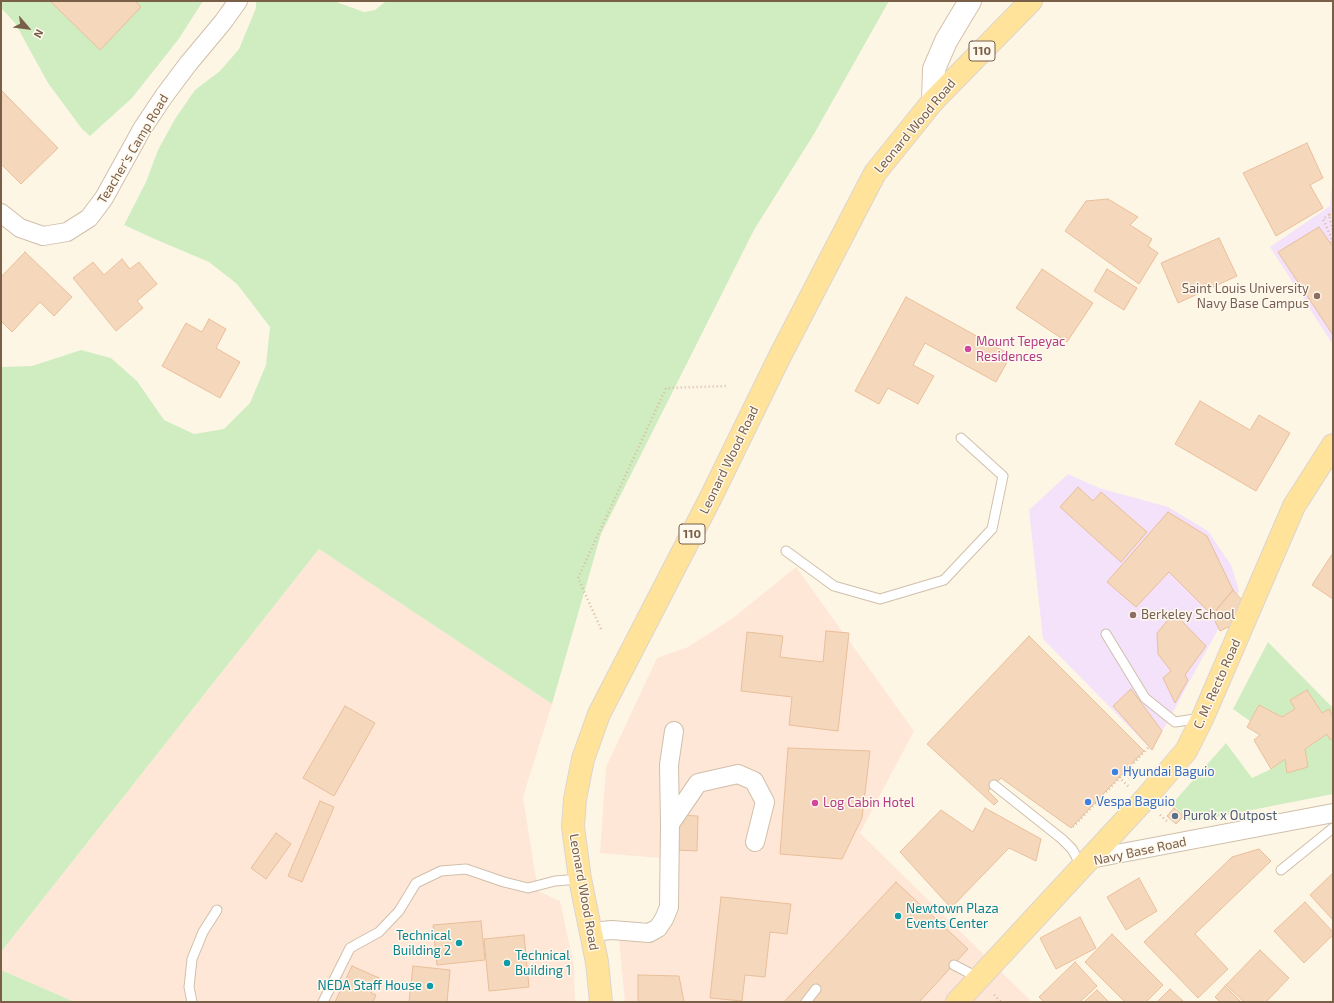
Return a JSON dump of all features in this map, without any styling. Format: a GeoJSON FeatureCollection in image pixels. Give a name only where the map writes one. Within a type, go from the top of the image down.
{"type":"FeatureCollection","features":[{"type":"Feature","properties":{"kind":"main road"},"geometry":{"type":"LineString","coordinates":[[933,101],[934,69],[946,41],[970,1]]}},
{"type":"Feature","properties":{"kind":"main road","name":"Leonard Wood Road"},"geometry":{"type":"LineString","coordinates":[[601,1002],[596,962],[580,879],[573,827],[575,799],[583,759],[599,714],[710,499],[780,356],[875,173],[933,101],[1031,1]]}},
{"type":"Feature","properties":{"kind":"main road","name":"C. M. Recto Road"},"geometry":{"type":"LineString","coordinates":[[1086,863],[1144,800],[1186,751],[1203,717],[1294,506],[1333,445]]}},
{"type":"Feature","properties":{"kind":"main road","name":"Navy Base Road"},"geometry":{"type":"LineString","coordinates":[[957,1002],[1086,863]]}},
{"type":"Feature","properties":{"kind":"street","name":"Teacher's Camp Road"},"geometry":{"type":"LineString","coordinates":[[1,213],[20,228],[43,236],[67,232],[90,218],[104,198],[142,129],[164,96],[238,1]]}},
{"type":"Feature","properties":{"kind":"street"},"geometry":{"type":"LineString","coordinates":[[591,932],[612,930],[649,933],[658,928],[669,907],[669,765],[674,731]]}},
{"type":"Feature","properties":{"kind":"street"},"geometry":{"type":"LineString","coordinates":[[670,824],[698,783],[738,774],[754,781],[766,802],[755,842]]}},
{"type":"Feature","properties":{"kind":"street","name":"Navy Base Road"},"geometry":{"type":"LineString","coordinates":[[1086,863],[1333,813]]}},
{"type":"Feature","properties":{"kind":"lane"},"geometry":{"type":"LineString","coordinates":[[786,550],[834,586],[880,599],[944,580],[992,528],[1003,476],[961,438]]}},
{"type":"Feature","properties":{"kind":"lane"},"geometry":{"type":"LineString","coordinates":[[1106,634],[1145,698],[1175,722],[1203,717]]}},
{"type":"Feature","properties":{"kind":"lane"},"geometry":{"type":"LineString","coordinates":[[994,785],[1062,839],[1086,863]]}},
{"type":"Feature","properties":{"kind":"lane"},"geometry":{"type":"LineString","coordinates":[[1282,870],[1333,828]]}},
{"type":"Feature","properties":{"kind":"lane"},"geometry":{"type":"LineString","coordinates":[[323,1002],[350,948],[379,932],[399,911],[416,883],[441,871],[466,868],[504,882],[528,888],[555,881],[580,879]]}},
{"type":"Feature","properties":{"kind":"lane"},"geometry":{"type":"LineString","coordinates":[[192,1002],[189,987],[192,959],[203,932],[217,910]]}},
{"type":"Feature","properties":{"kind":"lane"},"geometry":{"type":"LineString","coordinates":[[954,965],[979,978]]}},
{"type":"Feature","properties":{"kind":"lane"},"geometry":{"type":"LineString","coordinates":[[806,1002],[816,989]]}},
{"type":"Feature","properties":{"kind":"path"},"geometry":{"type":"LineString","coordinates":[[1331,244],[1332,239],[1322,219],[1333,211]]}},
{"type":"Feature","properties":{"kind":"path"},"geometry":{"type":"LineString","coordinates":[[1328,214],[1333,230]]}},
{"type":"Feature","properties":{"kind":"path"},"geometry":{"type":"LineString","coordinates":[[601,629],[578,578],[666,388],[728,386]]}},
{"type":"Feature","properties":{"kind":"path"},"geometry":{"type":"LineString","coordinates":[[1071,830],[1149,747]]}},
{"type":"Feature","properties":{"kind":"path"},"geometry":{"type":"LineString","coordinates":[[1119,777],[1129,787]]}},
{"type":"Feature","properties":{"kind":"shaded area","name":"Saint Louis University Navy Base Campus"},"geometry":{"type":"Polygon","coordinates":[[[1333,169],[1333,345],[1270,247],[1330,206],[1333,169]]]}},
{"type":"Feature","properties":{"kind":"shaded area","name":"Berkeley School"},"geometry":{"type":"Polygon","coordinates":[[[1068,474],[1099,488],[1168,507],[1208,531],[1231,565],[1239,591],[1152,750],[1043,639],[1029,510],[1068,474]]]}},
{"type":"Feature","properties":{"kind":"shaded area"},"geometry":{"type":"Polygon","coordinates":[[[319,549],[552,704],[523,797],[538,891],[560,901],[574,966],[575,1002],[75,1002],[1,970],[1,952],[319,549]]]}},
{"type":"Feature","properties":{"kind":"shaded area"},"geometry":{"type":"Polygon","coordinates":[[[796,567],[914,731],[860,833],[1032,1002],[625,1002],[619,939],[667,923],[671,859],[600,853],[606,767],[657,658],[688,647],[733,618],[796,567]]]}},
{"type":"Feature","properties":{"kind":"green space"},"geometry":{"type":"Polygon","coordinates":[[[1,1],[203,1],[178,40],[132,98],[90,136],[82,129],[48,83],[15,23],[1,8],[1,1]]]}},
{"type":"Feature","properties":{"kind":"green space"},"geometry":{"type":"Polygon","coordinates":[[[256,1],[337,1],[364,12],[375,10],[386,1],[889,1],[814,134],[754,230],[601,534],[552,704],[319,549],[1,952],[1,367],[32,366],[81,350],[111,358],[137,381],[164,420],[194,434],[224,429],[250,403],[266,365],[270,327],[237,284],[209,262],[124,225],[146,182],[158,150],[175,119],[195,90],[220,71],[239,49],[256,8],[256,1]]]}},
{"type":"Feature","properties":{"kind":"green space"},"geometry":{"type":"Polygon","coordinates":[[[1268,642],[1333,708],[1333,717],[1329,709],[1322,713],[1307,690],[1290,700],[1295,709],[1282,717],[1259,705],[1250,721],[1233,709],[1268,642]]]}},
{"type":"Feature","properties":{"kind":"green space"},"geometry":{"type":"Polygon","coordinates":[[[1327,734],[1330,740],[1333,738],[1333,794],[1191,822],[1172,804],[1226,743],[1252,778],[1271,769],[1285,759],[1287,773],[1308,767],[1305,749],[1327,734]]]}},
{"type":"Feature","properties":{"kind":"green space"},"geometry":{"type":"Polygon","coordinates":[[[1,970],[75,1002],[1,1002],[1,970]]]}},
{"type":"Feature","properties":{"kind":"building"},"geometry":{"type":"Polygon","coordinates":[[[50,1],[135,1],[141,7],[100,50],[50,1]]]}},
{"type":"Feature","properties":{"kind":"building"},"geometry":{"type":"Polygon","coordinates":[[[1,90],[58,148],[21,184],[1,164],[1,90]]]}},
{"type":"Feature","properties":{"kind":"building"},"geometry":{"type":"Polygon","coordinates":[[[1307,143],[1323,178],[1310,185],[1323,208],[1276,236],[1243,173],[1307,143]]]}},
{"type":"Feature","properties":{"kind":"building"},"geometry":{"type":"Polygon","coordinates":[[[1108,199],[1138,217],[1130,225],[1152,239],[1148,246],[1158,253],[1139,284],[1065,231],[1086,201],[1108,199]]]}},
{"type":"Feature","properties":{"kind":"building","name":"Saint Louis University Navy Base Campus"},"geometry":{"type":"Polygon","coordinates":[[[1319,227],[1333,247],[1333,335],[1278,252],[1319,227]]]}},
{"type":"Feature","properties":{"kind":"building"},"geometry":{"type":"Polygon","coordinates":[[[1219,238],[1237,276],[1178,303],[1161,263],[1219,238]]]}},
{"type":"Feature","properties":{"kind":"building"},"geometry":{"type":"Polygon","coordinates":[[[25,252],[72,297],[54,316],[40,302],[12,332],[1,321],[1,277],[25,252]]]}},
{"type":"Feature","properties":{"kind":"building"},"geometry":{"type":"Polygon","coordinates":[[[122,259],[130,269],[139,262],[157,284],[137,301],[143,308],[116,331],[73,278],[93,262],[104,275],[122,259]]]}},
{"type":"Feature","properties":{"kind":"building"},"geometry":{"type":"Polygon","coordinates":[[[1042,269],[1093,303],[1067,342],[1016,308],[1042,269]]]}},
{"type":"Feature","properties":{"kind":"building"},"geometry":{"type":"Polygon","coordinates":[[[1107,269],[1137,288],[1124,310],[1094,291],[1107,269]]]}},
{"type":"Feature","properties":{"kind":"building","name":"Mount Tepeyac Residences"},"geometry":{"type":"Polygon","coordinates":[[[906,297],[1011,355],[996,382],[925,343],[913,365],[934,376],[918,404],[888,388],[879,404],[855,391],[906,297]]]}},
{"type":"Feature","properties":{"kind":"building"},"geometry":{"type":"Polygon","coordinates":[[[209,319],[226,329],[216,348],[240,362],[220,398],[162,366],[186,323],[202,332],[209,319]]]}},
{"type":"Feature","properties":{"kind":"building"},"geometry":{"type":"Polygon","coordinates":[[[1200,401],[1250,430],[1259,415],[1290,433],[1256,491],[1175,444],[1200,401]]]}},
{"type":"Feature","properties":{"kind":"building"},"geometry":{"type":"Polygon","coordinates":[[[1078,487],[1093,501],[1101,492],[1147,532],[1121,562],[1060,507],[1078,487]]]}},
{"type":"Feature","properties":{"kind":"building"},"geometry":{"type":"Polygon","coordinates":[[[1168,512],[1207,536],[1233,590],[1212,615],[1169,572],[1136,607],[1107,582],[1168,512]]]}},
{"type":"Feature","properties":{"kind":"building"},"geometry":{"type":"Polygon","coordinates":[[[1333,553],[1333,599],[1312,585],[1333,553]]]}},
{"type":"Feature","properties":{"kind":"building"},"geometry":{"type":"Polygon","coordinates":[[[1233,590],[1243,601],[1235,624],[1220,631],[1212,615],[1233,590]]]}},
{"type":"Feature","properties":{"kind":"building"},"geometry":{"type":"Polygon","coordinates":[[[1174,613],[1206,646],[1185,675],[1188,680],[1175,703],[1163,678],[1171,671],[1158,654],[1157,633],[1174,613]]]}},
{"type":"Feature","properties":{"kind":"building"},"geometry":{"type":"Polygon","coordinates":[[[826,631],[849,633],[838,731],[789,725],[792,697],[741,691],[747,632],[783,636],[780,657],[823,662],[826,631]]]}},
{"type":"Feature","properties":{"kind":"building"},"geometry":{"type":"Polygon","coordinates":[[[1029,636],[1144,751],[1071,828],[1001,778],[988,791],[998,801],[994,805],[927,744],[1029,636]]]}},
{"type":"Feature","properties":{"kind":"building"},"geometry":{"type":"Polygon","coordinates":[[[1131,689],[1162,731],[1152,750],[1113,706],[1131,689]]]}},
{"type":"Feature","properties":{"kind":"building"},"geometry":{"type":"Polygon","coordinates":[[[1307,690],[1322,713],[1329,709],[1333,717],[1333,738],[1330,740],[1327,734],[1305,749],[1308,767],[1287,773],[1285,759],[1271,769],[1254,740],[1260,735],[1247,727],[1259,705],[1282,717],[1295,709],[1290,700],[1307,690]]]}},
{"type":"Feature","properties":{"kind":"building"},"geometry":{"type":"Polygon","coordinates":[[[345,706],[375,723],[334,796],[303,778],[345,706]]]}},
{"type":"Feature","properties":{"kind":"building"},"geometry":{"type":"Polygon","coordinates":[[[788,748],[870,751],[862,818],[842,859],[780,854],[788,748]]]}},
{"type":"Feature","properties":{"kind":"building"},"geometry":{"type":"Polygon","coordinates":[[[320,801],[334,807],[302,882],[288,876],[320,801]]]}},
{"type":"Feature","properties":{"kind":"building"},"geometry":{"type":"Polygon","coordinates":[[[985,808],[1041,839],[1036,861],[1009,848],[951,908],[900,852],[941,810],[973,832],[985,808]]]}},
{"type":"Feature","properties":{"kind":"building"},"geometry":{"type":"Polygon","coordinates":[[[1174,808],[1184,816],[1176,824],[1167,816],[1174,808]]]}},
{"type":"Feature","properties":{"kind":"building"},"geometry":{"type":"Polygon","coordinates":[[[678,815],[698,816],[697,851],[676,850],[678,815]]]}},
{"type":"Feature","properties":{"kind":"building"},"geometry":{"type":"Polygon","coordinates":[[[276,833],[291,844],[266,879],[251,868],[276,833]]]}},
{"type":"Feature","properties":{"kind":"building"},"geometry":{"type":"Polygon","coordinates":[[[1259,849],[1271,861],[1195,934],[1228,969],[1198,998],[1144,942],[1232,857],[1259,849]]]}},
{"type":"Feature","properties":{"kind":"building"},"geometry":{"type":"Polygon","coordinates":[[[1333,873],[1333,920],[1310,895],[1333,873]]]}},
{"type":"Feature","properties":{"kind":"building"},"geometry":{"type":"Polygon","coordinates":[[[1139,878],[1157,911],[1126,930],[1107,897],[1139,878]]]}},
{"type":"Feature","properties":{"kind":"building","name":"Newtown Plaza Events Center"},"geometry":{"type":"Polygon","coordinates":[[[896,882],[968,949],[919,1002],[784,1002],[896,882]]]}},
{"type":"Feature","properties":{"kind":"building"},"geometry":{"type":"Polygon","coordinates":[[[721,897],[791,904],[787,934],[770,932],[765,977],[745,975],[742,1001],[710,998],[721,897]]]}},
{"type":"Feature","properties":{"kind":"building"},"geometry":{"type":"Polygon","coordinates":[[[1305,902],[1333,932],[1333,935],[1304,963],[1274,931],[1305,902]]]}},
{"type":"Feature","properties":{"kind":"building"},"geometry":{"type":"Polygon","coordinates":[[[1080,917],[1096,948],[1056,969],[1040,938],[1080,917]]]}},
{"type":"Feature","properties":{"kind":"building","name":"Technical Building 2"},"geometry":{"type":"Polygon","coordinates":[[[481,921],[485,960],[437,965],[433,925],[481,921]]]}},
{"type":"Feature","properties":{"kind":"building"},"geometry":{"type":"Polygon","coordinates":[[[1112,934],[1163,985],[1146,1002],[1125,1002],[1085,962],[1112,934]]]}},
{"type":"Feature","properties":{"kind":"building","name":"Technical Building 1"},"geometry":{"type":"Polygon","coordinates":[[[524,935],[529,987],[489,991],[484,939],[524,935]]]}},
{"type":"Feature","properties":{"kind":"building"},"geometry":{"type":"Polygon","coordinates":[[[1260,950],[1289,978],[1266,1002],[1244,1002],[1226,985],[1260,950]]]}},
{"type":"Feature","properties":{"kind":"building"},"geometry":{"type":"Polygon","coordinates":[[[1075,962],[1097,986],[1080,1002],[1044,1002],[1039,997],[1075,962]]]}},
{"type":"Feature","properties":{"kind":"building"},"geometry":{"type":"Polygon","coordinates":[[[352,966],[379,978],[371,993],[376,995],[373,1002],[335,1002],[352,966]]]}},
{"type":"Feature","properties":{"kind":"building","name":"NEDA Staff House"},"geometry":{"type":"Polygon","coordinates":[[[413,966],[450,970],[447,1002],[409,1002],[413,966]]]}},
{"type":"Feature","properties":{"kind":"building"},"geometry":{"type":"Polygon","coordinates":[[[638,975],[679,976],[684,1002],[638,1002],[638,975]]]}},
{"type":"Feature","properties":{"kind":"building"},"geometry":{"type":"Polygon","coordinates":[[[1225,986],[1241,1002],[1220,1002],[1215,997],[1225,986]]]}},
{"type":"Feature","properties":{"kind":"building"},"geometry":{"type":"Polygon","coordinates":[[[1170,989],[1184,1002],[1157,1002],[1170,989]]]}},
{"type":"Feature","properties":{"kind":"building"},"geometry":{"type":"Polygon","coordinates":[[[1097,990],[1109,1002],[1084,1002],[1097,990]]]}},
{"type":"Feature","properties":{"kind":"place","name":"Saint Louis University Navy Base Campus"},"geometry":{"type":"Point","coordinates":[1317,296]}},
{"type":"Feature","properties":{"kind":"place","name":"Mount Tepeyac Residences"},"geometry":{"type":"Point","coordinates":[968,349]}},
{"type":"Feature","properties":{"kind":"place","name":"Berkeley School"},"geometry":{"type":"Point","coordinates":[1133,615]}},
{"type":"Feature","properties":{"kind":"place","name":"Hyundai Baguio"},"geometry":{"type":"Point","coordinates":[1115,772]}},
{"type":"Feature","properties":{"kind":"place","name":"Vespa Baguio"},"geometry":{"type":"Point","coordinates":[1088,802]}},
{"type":"Feature","properties":{"kind":"place","name":"Log Cabin Hotel"},"geometry":{"type":"Point","coordinates":[815,803]}},
{"type":"Feature","properties":{"kind":"place","name":"Purok x Outpost"},"geometry":{"type":"Point","coordinates":[1175,816]}},
{"type":"Feature","properties":{"kind":"place","name":"Newtown Plaza Events Center"},"geometry":{"type":"Point","coordinates":[898,916]}},
{"type":"Feature","properties":{"kind":"place","name":"Technical Building 2"},"geometry":{"type":"Point","coordinates":[459,943]}},
{"type":"Feature","properties":{"kind":"place","name":"Technical Building 1"},"geometry":{"type":"Point","coordinates":[507,963]}},
{"type":"Feature","properties":{"kind":"place","name":"NEDA Staff House"},"geometry":{"type":"Point","coordinates":[430,986]}}]}
